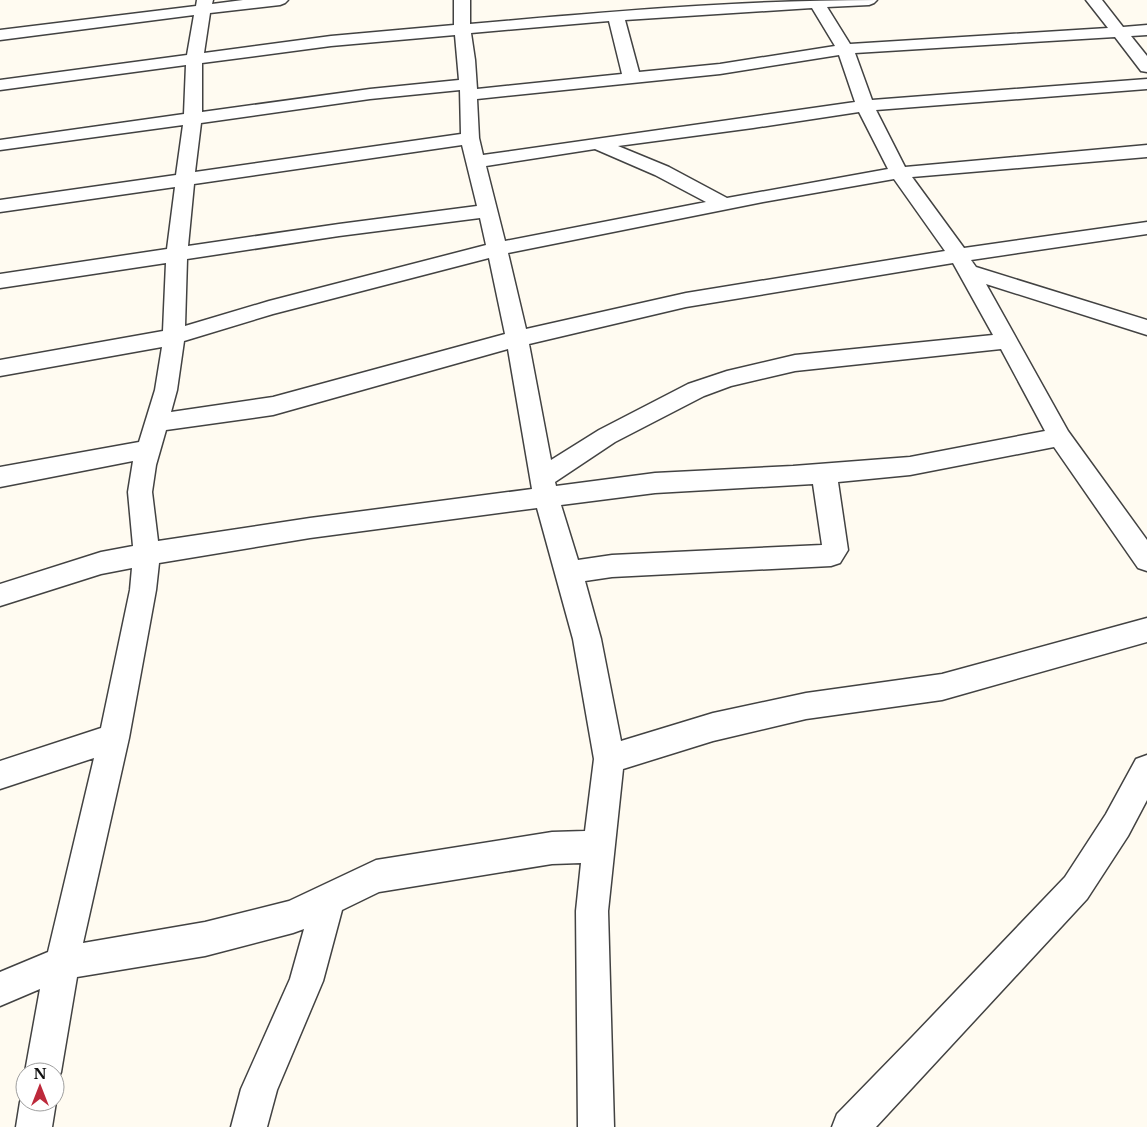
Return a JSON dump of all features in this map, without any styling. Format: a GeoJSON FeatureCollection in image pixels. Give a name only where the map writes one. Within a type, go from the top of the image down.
{"type":"FeatureCollection","features":[{"type":"Feature","properties":{"kind":"street"},"geometry":{"type":"LineString","coordinates":[[0,35],[205,4],[280,0]]}},
{"type":"Feature","properties":{"kind":"street"},"geometry":{"type":"LineString","coordinates":[[462,0],[462,30],[468,60],[468,90],[473,150],[510,301],[544,488],[587,639],[609,759],[592,911],[596,1127]]}},
{"type":"Feature","properties":{"kind":"street"},"geometry":{"type":"LineString","coordinates":[[0,85],[331,41],[616,16],[815,1],[869,0]]}},
{"type":"Feature","properties":{"kind":"street"},"geometry":{"type":"LineString","coordinates":[[1094,0],[1147,66]]}},
{"type":"Feature","properties":{"kind":"street"},"geometry":{"type":"LineString","coordinates":[[815,1],[844,49],[865,106],[900,173],[964,264],[1060,437],[1147,560]]}},
{"type":"Feature","properties":{"kind":"street"},"geometry":{"type":"LineString","coordinates":[[45,1062],[62,963],[114,738],[143,590],[147,554],[140,492],[144,465],[166,390],[173,337],[177,255],[183,190],[193,118],[194,60],[205,4]]}},
{"type":"Feature","properties":{"kind":"street"},"geometry":{"type":"LineString","coordinates":[[616,16],[632,79]]}},
{"type":"Feature","properties":{"kind":"street"},"geometry":{"type":"LineString","coordinates":[[0,145],[370,94],[468,90],[632,79],[720,69],[844,49],[1147,30]]}},
{"type":"Feature","properties":{"kind":"street"},"geometry":{"type":"LineString","coordinates":[[0,206],[186,179],[473,150],[533,152],[865,106],[1147,84]]}},
{"type":"Feature","properties":{"kind":"street"},"geometry":{"type":"LineString","coordinates":[[597,143],[662,171],[724,204]]}},
{"type":"Feature","properties":{"kind":"street"},"geometry":{"type":"LineString","coordinates":[[0,368],[173,337],[288,303],[497,249],[828,184],[900,173],[1147,151]]}},
{"type":"Feature","properties":{"kind":"street"},"geometry":{"type":"LineString","coordinates":[[0,281],[339,230],[487,212]]}},
{"type":"Feature","properties":{"kind":"street"},"geometry":{"type":"LineString","coordinates":[[157,423],[273,406],[516,339],[686,300],[964,264],[1027,244],[1147,228]]}},
{"type":"Feature","properties":{"kind":"street"},"geometry":{"type":"LineString","coordinates":[[964,264],[1034,291],[1147,328]]}},
{"type":"Feature","properties":{"kind":"street"},"geometry":{"type":"LineString","coordinates":[[544,488],[608,436],[696,390],[727,379],[795,363],[1008,341]]}},
{"type":"Feature","properties":{"kind":"street"},"geometry":{"type":"LineString","coordinates":[[0,595],[101,563],[544,488],[824,474],[910,466],[1060,437]]}},
{"type":"Feature","properties":{"kind":"street"},"geometry":{"type":"LineString","coordinates":[[0,477],[149,449]]}},
{"type":"Feature","properties":{"kind":"street"},"geometry":{"type":"LineString","coordinates":[[569,572],[612,566],[830,555],[835,550],[835,542],[824,474]]}},
{"type":"Feature","properties":{"kind":"street"},"geometry":{"type":"LineString","coordinates":[[609,759],[713,727],[806,706],[942,687],[1147,630]]}},
{"type":"Feature","properties":{"kind":"street"},"geometry":{"type":"LineString","coordinates":[[0,775],[114,738]]}},
{"type":"Feature","properties":{"kind":"street"},"geometry":{"type":"LineString","coordinates":[[850,1127],[926,1049],[1076,888],[1117,825],[1147,769]]}},
{"type":"Feature","properties":{"kind":"street"},"geometry":{"type":"LineString","coordinates":[[0,989],[62,963],[205,939],[293,916],[376,876],[552,848],[599,846]]}},
{"type":"Feature","properties":{"kind":"street"},"geometry":{"type":"LineString","coordinates":[[249,1127],[259,1089],[306,981],[329,898]]}},
{"type":"Feature","properties":{"kind":"street"},"geometry":{"type":"LineString","coordinates":[[34,1127],[36,1112]]}}]}
